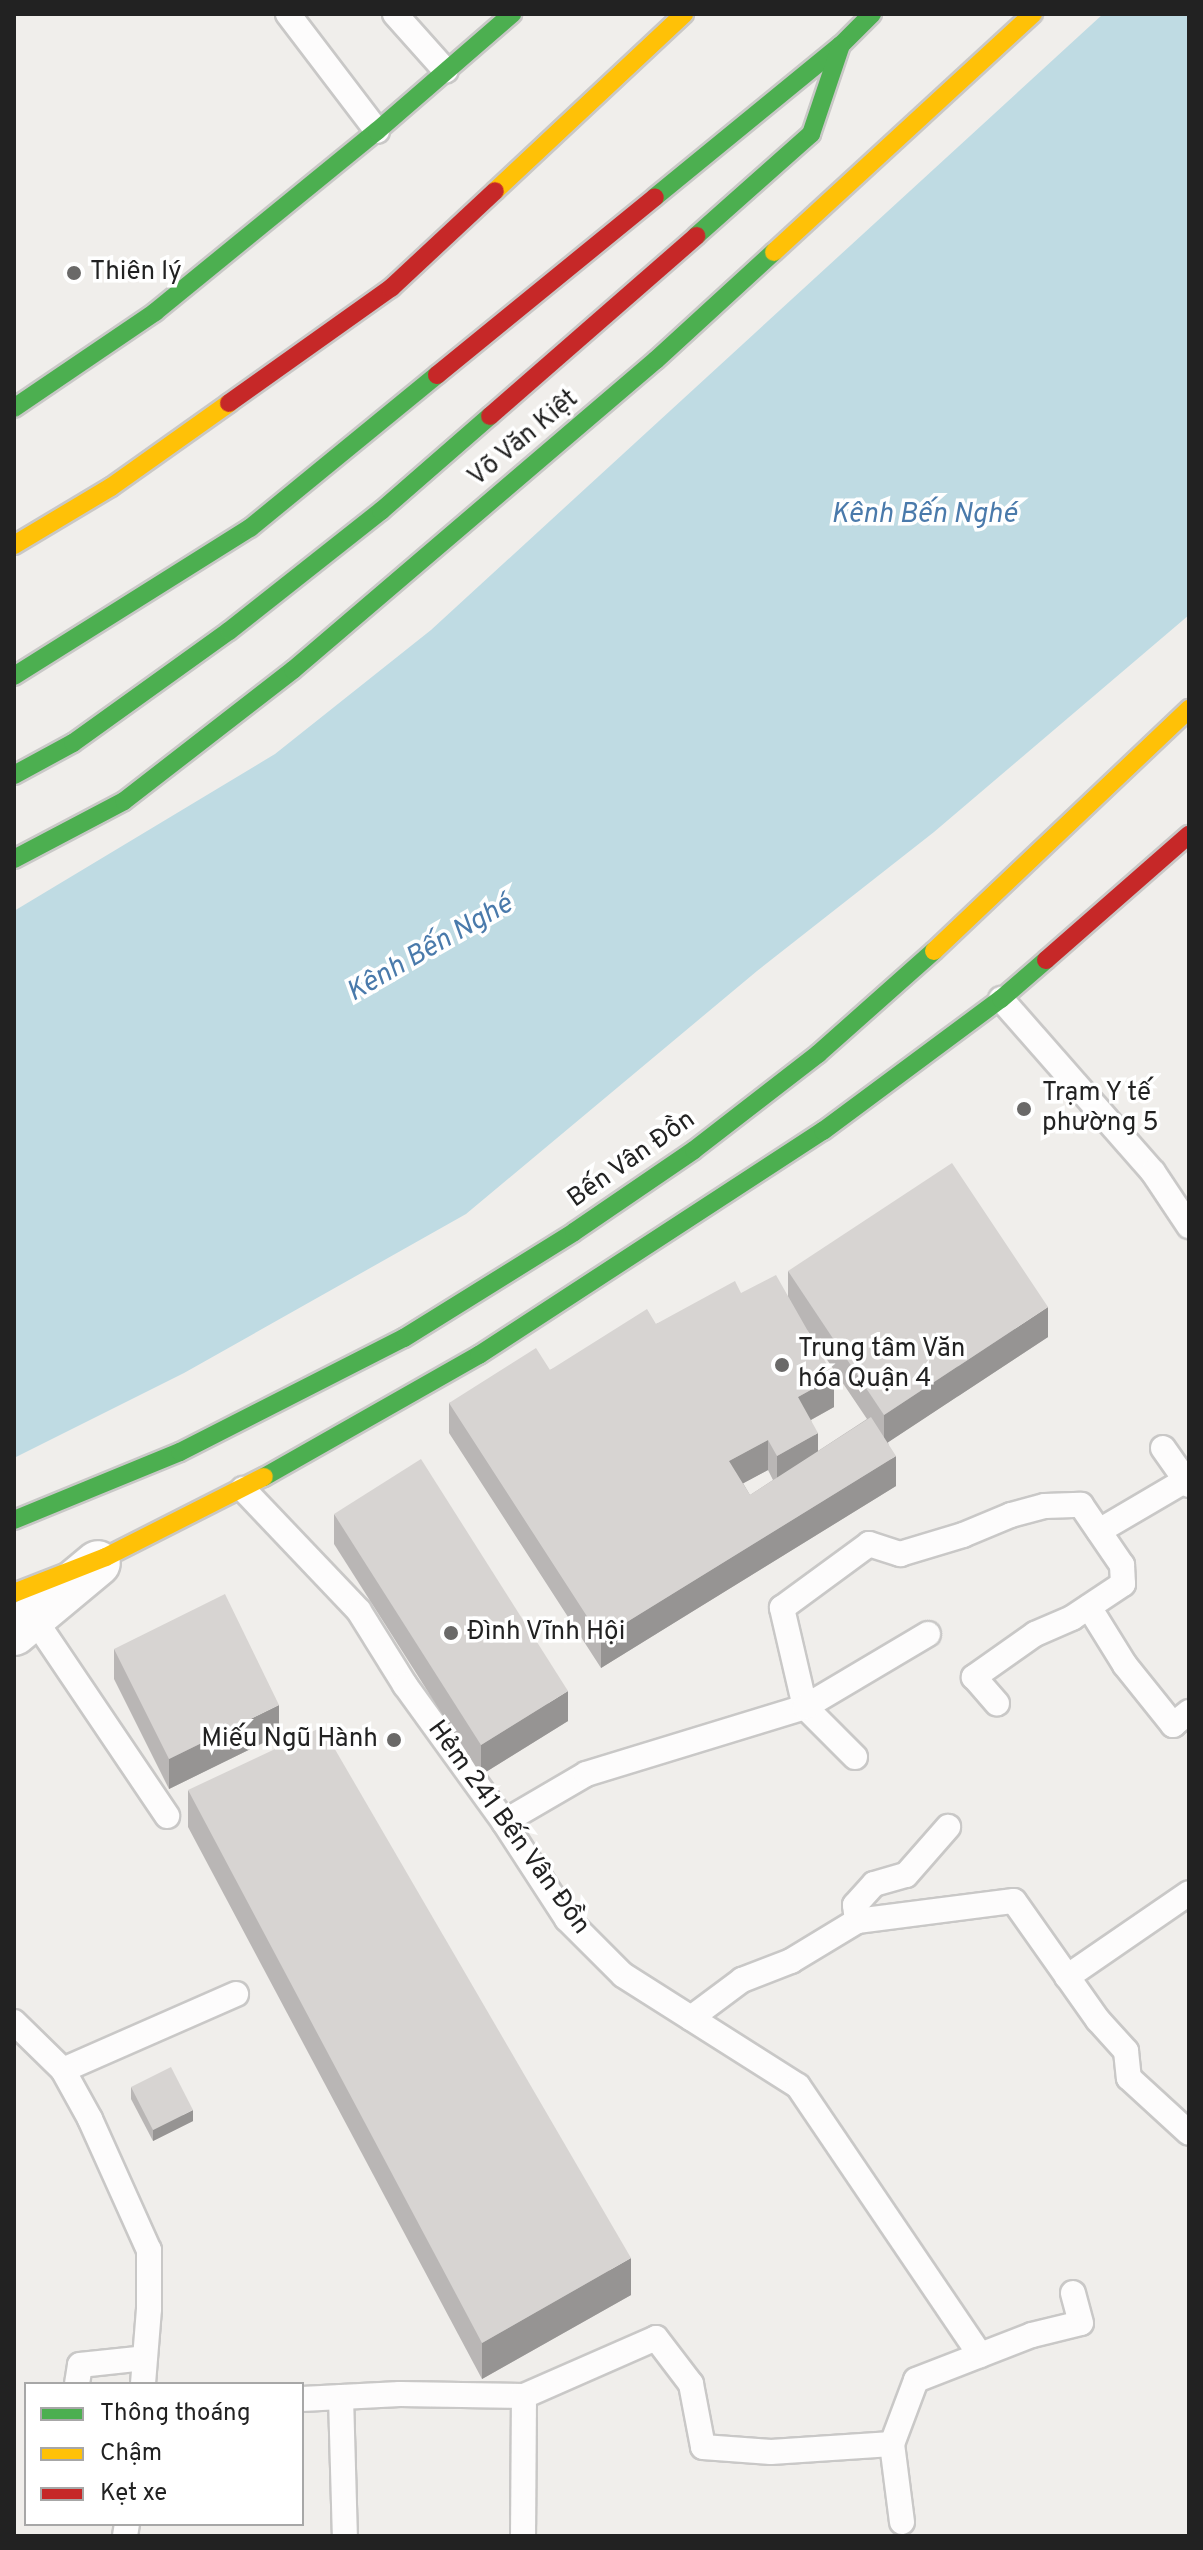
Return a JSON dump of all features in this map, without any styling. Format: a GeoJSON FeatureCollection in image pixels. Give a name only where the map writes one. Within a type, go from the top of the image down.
{"type":"FeatureCollection","features":[{"type":"Feature","properties":{"kind":"main road"},"geometry":{"type":"LineString","coordinates":[[14,408],[155,312],[377,131],[512,14]]}},
{"type":"Feature","properties":{"kind":"main road"},"geometry":{"type":"LineString","coordinates":[[14,545],[111,487],[391,288],[684,14]]}},
{"type":"Feature","properties":{"kind":"main road"},"geometry":{"type":"LineString","coordinates":[[14,676],[250,528],[841,45],[872,14]]}},
{"type":"Feature","properties":{"kind":"main road","name":"Võ Văn Kiệt"},"geometry":{"type":"LineString","coordinates":[[14,859],[124,801],[293,670],[656,360],[1033,14]]}},
{"type":"Feature","properties":{"kind":"main road"},"geometry":{"type":"LineString","coordinates":[[14,775],[73,743],[229,631],[381,511],[627,297],[811,134],[841,45]]}},
{"type":"Feature","properties":{"kind":"main road","name":"Bến Vân Đồn"},"geometry":{"type":"LineString","coordinates":[[14,1520],[180,1452],[404,1338],[574,1232],[694,1150],[818,1054],[955,933],[1189,709]]}},
{"type":"Feature","properties":{"kind":"main road"},"geometry":{"type":"LineString","coordinates":[[106,1557],[243,1489],[479,1355],[823,1131],[1001,999],[1189,835]]}},
{"type":"Feature","properties":{"kind":"street"},"geometry":{"type":"LineString","coordinates":[[20,1615],[106,1557]]}},
{"type":"Feature","properties":{"kind":"lane"},"geometry":{"type":"LineString","coordinates":[[288,14],[377,131]]}},
{"type":"Feature","properties":{"kind":"lane"},"geometry":{"type":"LineString","coordinates":[[395,14],[446,71]]}},
{"type":"Feature","properties":{"kind":"lane"},"geometry":{"type":"LineString","coordinates":[[1001,999],[1153,1172],[1189,1226]]}},
{"type":"Feature","properties":{"kind":"lane"},"geometry":{"type":"LineString","coordinates":[[1099,1531],[1187,1482],[1163,1448]]}},
{"type":"Feature","properties":{"kind":"lane","name":"Hẻm 241 Bến Vân Đồn"},"geometry":{"type":"LineString","coordinates":[[243,1489],[359,1611],[405,1685],[504,1822],[567,1919],[623,1975],[798,2086],[980,2355]]}},
{"type":"Feature","properties":{"kind":"lane"},"geometry":{"type":"LineString","coordinates":[[855,1757],[805,1707],[782,1608],[869,1544],[900,1554],[963,1535],[1011,1515],[1045,1506],[1081,1505],[1122,1565],[1123,1584],[1089,1607],[1035,1634],[974,1677],[997,1703]]}},
{"type":"Feature","properties":{"kind":"lane"},"geometry":{"type":"LineString","coordinates":[[1089,1607],[1125,1665],[1173,1725],[1189,1712]]}},
{"type":"Feature","properties":{"kind":"lane"},"geometry":{"type":"LineString","coordinates":[[20,1615],[167,1816]]}},
{"type":"Feature","properties":{"kind":"lane"},"geometry":{"type":"LineString","coordinates":[[504,1822],[586,1774],[805,1707],[928,1634]]}},
{"type":"Feature","properties":{"kind":"lane"},"geometry":{"type":"LineString","coordinates":[[857,1921],[855,1905],[874,1884],[906,1875],[948,1827]]}},
{"type":"Feature","properties":{"kind":"lane"},"geometry":{"type":"LineString","coordinates":[[1067,1977],[1189,1893]]}},
{"type":"Feature","properties":{"kind":"lane"},"geometry":{"type":"LineString","coordinates":[[691,2018],[742,1980],[791,1961],[857,1921],[1014,1901],[1067,1977],[1126,2051],[1129,2078],[1189,2133]]}},
{"type":"Feature","properties":{"kind":"lane"},"geometry":{"type":"LineString","coordinates":[[63,2070],[236,1994]]}},
{"type":"Feature","properties":{"kind":"lane"},"geometry":{"type":"LineString","coordinates":[[14,2022],[63,2070],[90,2119],[149,2250],[143,2382]]}},
{"type":"Feature","properties":{"kind":"lane"},"geometry":{"type":"LineString","coordinates":[[902,2522],[892,2444],[916,2380],[1032,2335],[1081,2323],[1073,2293]]}},
{"type":"Feature","properties":{"kind":"lane"},"geometry":{"type":"LineString","coordinates":[[304,2399],[524,2396],[656,2338],[691,2384],[703,2447],[771,2452],[892,2444]]}},
{"type":"Feature","properties":{"kind":"lane"},"geometry":{"type":"LineString","coordinates":[[77,2382],[80,2365],[145,2358]]}},
{"type":"Feature","properties":{"kind":"lane"},"geometry":{"type":"LineString","coordinates":[[523,2536],[524,2396]]}},
{"type":"Feature","properties":{"kind":"lane"},"geometry":{"type":"LineString","coordinates":[[341,2397],[345,2536]]}},
{"type":"Feature","properties":{"kind":"water","name":"Kênh Bến Nghé"},"geometry":{"type":"Polygon","coordinates":[[[1103,14],[1189,14],[1189,615],[934,832],[757,971],[466,1214],[184,1373],[14,1458],[14,911],[275,754],[431,630],[1103,14]]]}},
{"type":"Feature","properties":{"kind":"building"},"geometry":{"type":"Polygon","coordinates":[[[952,1163],[1048,1307],[884,1415],[788,1271],[952,1163]]]}},
{"type":"Feature","properties":{"kind":"building"},"geometry":{"type":"Polygon","coordinates":[[[776,1275],[834,1377],[798,1397],[818,1433],[777,1456],[768,1440],[729,1461],[750,1495],[871,1417],[896,1456],[601,1638],[449,1403],[536,1348],[550,1370],[647,1309],[656,1324],[735,1281],[741,1293],[776,1275]]]}},
{"type":"Feature","properties":{"kind":"building","name":"Đình Vĩnh Hội"},"geometry":{"type":"Polygon","coordinates":[[[421,1459],[568,1691],[481,1745],[334,1514],[421,1459]]]}},
{"type":"Feature","properties":{"kind":"building"},"geometry":{"type":"Polygon","coordinates":[[[225,1594],[279,1705],[169,1759],[114,1649],[225,1594]]]}},
{"type":"Feature","properties":{"kind":"building"},"geometry":{"type":"Polygon","coordinates":[[[322,1727],[631,2258],[482,2343],[188,1790],[322,1727]]]}},
{"type":"Feature","properties":{"kind":"building"},"geometry":{"type":"Polygon","coordinates":[[[171,2067],[193,2110],[153,2130],[131,2087],[171,2067]]]}},
{"type":"Feature","properties":{"kind":"traffic: fast"},"geometry":{"type":"LineString","coordinates":[[14,408],[155,312],[377,131],[512,14]]}},
{"type":"Feature","properties":{"kind":"traffic: fast"},"geometry":{"type":"LineString","coordinates":[[655,197],[841,45],[872,14]]}},
{"type":"Feature","properties":{"kind":"traffic: fast"},"geometry":{"type":"LineString","coordinates":[[696,236],[811,134],[841,45]]}},
{"type":"Feature","properties":{"kind":"traffic: fast"},"geometry":{"type":"LineString","coordinates":[[14,859],[124,801],[293,670],[656,360],[774,252]]}},
{"type":"Feature","properties":{"kind":"traffic: fast"},"geometry":{"type":"LineString","coordinates":[[14,676],[250,528],[437,375]]}},
{"type":"Feature","properties":{"kind":"traffic: fast"},"geometry":{"type":"LineString","coordinates":[[14,775],[73,743],[229,631],[381,511],[490,416]]}},
{"type":"Feature","properties":{"kind":"traffic: fast"},"geometry":{"type":"LineString","coordinates":[[14,1520],[180,1452],[404,1338],[574,1232],[694,1150],[818,1054],[934,951]]}},
{"type":"Feature","properties":{"kind":"traffic: fast"},"geometry":{"type":"LineString","coordinates":[[264,1477],[479,1355],[823,1131],[1001,999],[1046,960]]}},
{"type":"Feature","properties":{"kind":"traffic: slow"},"geometry":{"type":"LineString","coordinates":[[495,191],[684,14]]}},
{"type":"Feature","properties":{"kind":"traffic: slow"},"geometry":{"type":"LineString","coordinates":[[774,252],[1033,14]]}},
{"type":"Feature","properties":{"kind":"traffic: slow"},"geometry":{"type":"LineString","coordinates":[[14,545],[111,487],[229,403]]}},
{"type":"Feature","properties":{"kind":"traffic: slow"},"geometry":{"type":"LineString","coordinates":[[934,951],[1189,709]]}},
{"type":"Feature","properties":{"kind":"traffic: slow"},"geometry":{"type":"LineString","coordinates":[[14,1593],[106,1557],[264,1477]]}},
{"type":"Feature","properties":{"kind":"traffic: jam"},"geometry":{"type":"LineString","coordinates":[[229,403],[391,288],[495,191]]}},
{"type":"Feature","properties":{"kind":"traffic: jam"},"geometry":{"type":"LineString","coordinates":[[437,375],[655,197]]}},
{"type":"Feature","properties":{"kind":"traffic: jam"},"geometry":{"type":"LineString","coordinates":[[490,416],[696,236]]}},
{"type":"Feature","properties":{"kind":"traffic: jam"},"geometry":{"type":"LineString","coordinates":[[1046,960],[1189,835]]}},
{"type":"Feature","properties":{"kind":"place","name":"Thiên lý"},"geometry":{"type":"Point","coordinates":[74,273]}},
{"type":"Feature","properties":{"kind":"place","name":"Trạm Y tế phường 5"},"geometry":{"type":"Point","coordinates":[1024,1109]}},
{"type":"Feature","properties":{"kind":"place","name":"Trung tâm Văn hóa Quận 4"},"geometry":{"type":"Point","coordinates":[782,1365]}},
{"type":"Feature","properties":{"kind":"place","name":"Đình Vĩnh Hội"},"geometry":{"type":"Point","coordinates":[451,1633]}},
{"type":"Feature","properties":{"kind":"place","name":"Miếu Ngũ Hành"},"geometry":{"type":"Point","coordinates":[394,1740]}}]}
